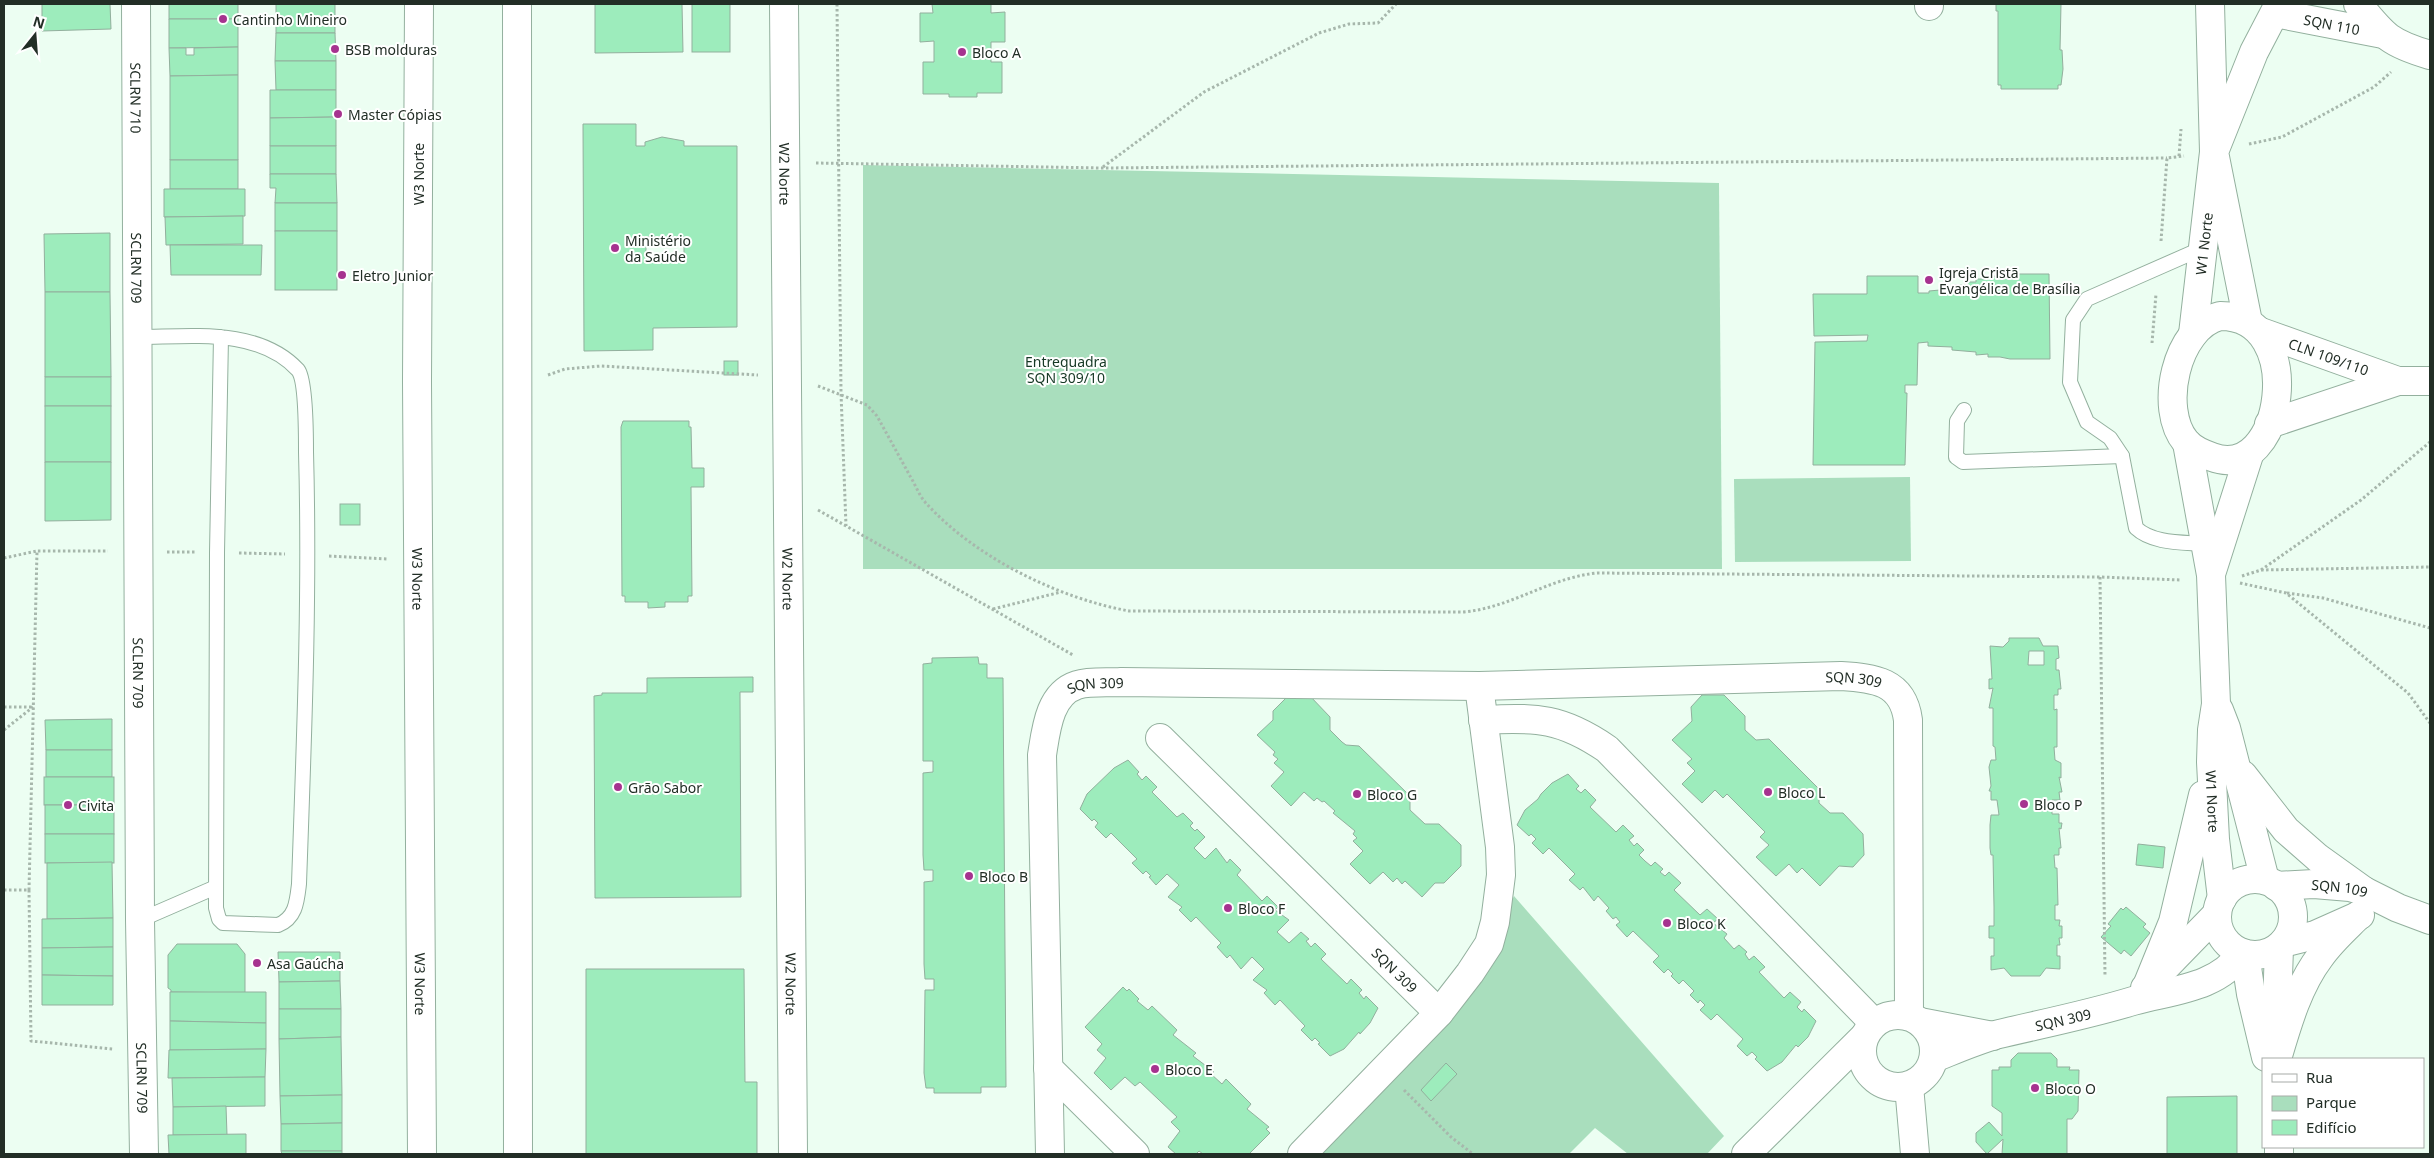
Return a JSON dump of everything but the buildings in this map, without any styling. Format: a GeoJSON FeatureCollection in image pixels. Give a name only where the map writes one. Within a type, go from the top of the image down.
{"type":"FeatureCollection","features":[{"type":"Feature","properties":{"kind":"street","name":"SCLRN 710"},"geometry":{"type":"LineString","coordinates":[[136,4],[136,192]]}},
{"type":"Feature","properties":{"kind":"street","name":"W3 Norte"},"geometry":{"type":"LineString","coordinates":[[419,4],[416,382],[422,1154]]}},
{"type":"Feature","properties":{"kind":"street"},"geometry":{"type":"LineString","coordinates":[[517,4],[519,384],[518,1154]]}},
{"type":"Feature","properties":{"kind":"street","name":"W2 Norte"},"geometry":{"type":"LineString","coordinates":[[784,4],[793,1154]]}},
{"type":"Feature","properties":{"kind":"street","name":"W1 Norte"},"geometry":{"type":"LineString","coordinates":[[2193,334],[2214,152],[2210,4]]}},
{"type":"Feature","properties":{"kind":"street","name":"SQN 110"},"geometry":{"type":"LineString","coordinates":[[2358,4],[2383,34],[2405,48],[2430,55]]}},
{"type":"Feature","properties":{"kind":"street","name":"W1 Norte"},"geometry":{"type":"LineString","coordinates":[[2254,327],[2214,152],[2254,52],[2269,7]]}},
{"type":"Feature","properties":{"kind":"street","name":"SQN 110"},"geometry":{"type":"LineString","coordinates":[[2269,7],[2383,34]]}},
{"type":"Feature","properties":{"kind":"street","name":"SCLRN 709"},"geometry":{"type":"LineString","coordinates":[[136,192],[140,920],[144,1154]]}},
{"type":"Feature","properties":{"kind":"street"},"geometry":{"type":"LineString","coordinates":[[2231,316],[2254,327],[2272,352],[2278,385],[2275,406],[2261,443],[2249,455],[2235,460],[2220,460],[2200,453],[2187,443],[2177,428],[2173,404],[2175,378],[2181,354],[2193,334],[2211,318],[2231,316]]}},
{"type":"Feature","properties":{"kind":"street","name":"CLN 109/110"},"geometry":{"type":"LineString","coordinates":[[2254,327],[2398,381]]}},
{"type":"Feature","properties":{"kind":"street","name":"CLN 109/110"},"geometry":{"type":"LineString","coordinates":[[2269,424],[2398,381],[2430,381]]}},
{"type":"Feature","properties":{"kind":"street","name":"W1 Norte"},"geometry":{"type":"LineString","coordinates":[[2187,443],[2211,578],[2216,704],[2226,728],[2224,765],[2215,839],[2219,906]]}},
{"type":"Feature","properties":{"kind":"street","name":"W1 Norte"},"geometry":{"type":"LineString","coordinates":[[2211,578],[2249,455]]}},
{"type":"Feature","properties":{"kind":"street","name":"SQN 309"},"geometry":{"type":"LineString","coordinates":[[1050,1154],[1042,755],[1048,722],[1058,698],[1077,685],[1121,682],[1479,686],[1841,676],[1862,677],[1890,687],[1901,695],[1906,707],[1908,720],[1915,1019],[1993,1036]]}},
{"type":"Feature","properties":{"kind":"street"},"geometry":{"type":"LineString","coordinates":[[1302,1154],[1438,1013],[1470,973],[1489,944],[1496,922],[1501,875],[1500,847],[1479,686]]}},
{"type":"Feature","properties":{"kind":"street"},"geometry":{"type":"LineString","coordinates":[[1484,720],[1514,718],[1545,720],[1565,724],[1585,734],[1606,749],[1869,1030]]}},
{"type":"Feature","properties":{"kind":"street","name":"SQN 309"},"geometry":{"type":"LineString","coordinates":[[1160,738],[1438,1013]]}},
{"type":"Feature","properties":{"kind":"street"},"geometry":{"type":"LineString","coordinates":[[2140,993],[2173,922],[2224,765],[2286,830],[2318,858],[2362,903],[2313,967],[2289,1021],[2277,1058]]}},
{"type":"Feature","properties":{"kind":"street","name":"W1 Norte"},"geometry":{"type":"LineString","coordinates":[[2224,765],[2270,883]]}},
{"type":"Feature","properties":{"kind":"street"},"geometry":{"type":"LineString","coordinates":[[2277,1058],[2281,946],[2290,932],[2293,919],[2291,907],[2285,895],[2270,883],[2256,878],[2245,880],[2231,888],[2219,906],[2219,929],[2225,940],[2243,953],[2258,955],[2281,946]]}},
{"type":"Feature","properties":{"kind":"street","name":"SQN 109"},"geometry":{"type":"LineString","coordinates":[[2270,883],[2314,884],[2362,903],[2398,908],[2430,920]]}},
{"type":"Feature","properties":{"kind":"street","name":"SQN 109"},"geometry":{"type":"LineString","coordinates":[[2281,946],[2315,935],[2362,903]]}},
{"type":"Feature","properties":{"kind":"street","name":"SQN 309"},"geometry":{"type":"LineString","coordinates":[[2140,993],[2219,906]]}},
{"type":"Feature","properties":{"kind":"street"},"geometry":{"type":"LineString","coordinates":[[2243,953],[2267,1058]]}},
{"type":"Feature","properties":{"kind":"street","name":"SQN 309"},"geometry":{"type":"LineString","coordinates":[[1934,1058],[1993,1036],[2105,1010],[2140,993],[2203,982],[2225,971],[2243,953]]}},
{"type":"Feature","properties":{"kind":"street"},"geometry":{"type":"LineString","coordinates":[[1746,1154],[1812,1086],[1869,1030],[1884,1017],[1896,1014],[1915,1019],[1932,1038],[1934,1058],[1929,1070],[1909,1086],[1897,1087],[1885,1084],[1875,1078],[1867,1070],[1862,1054],[1869,1030]]}},
{"type":"Feature","properties":{"kind":"street"},"geometry":{"type":"LineString","coordinates":[[1048,1068],[1135,1154]]}},
{"type":"Feature","properties":{"kind":"street"},"geometry":{"type":"LineString","coordinates":[[1812,1086],[1867,1070]]}},
{"type":"Feature","properties":{"kind":"street"},"geometry":{"type":"LineString","coordinates":[[1909,1086],[1916,1154]]}},
{"type":"Feature","properties":{"kind":"lane"},"geometry":{"type":"LineString","coordinates":[[2202,248],[2088,298],[2078,309],[2073,320],[2070,382],[2088,422],[2110,438],[2122,456],[2136,528],[2145,535],[2170,542],[2205,544]]}},
{"type":"Feature","properties":{"kind":"lane"},"geometry":{"type":"LineString","coordinates":[[137,337],[221,337],[265,346],[282,356],[300,372],[304,402],[309,554],[300,865],[296,904],[292,916],[286,922],[278,925],[223,923],[218,915],[216,888],[217,553],[221,337]]}},
{"type":"Feature","properties":{"kind":"lane"},"geometry":{"type":"LineString","coordinates":[[1964,410],[1957,421],[1956,458],[1963,462],[2122,456]]}},
{"type":"Feature","properties":{"kind":"lane"},"geometry":{"type":"LineString","coordinates":[[140,920],[216,888]]}},
{"type":"Feature","properties":{"kind":"path"},"geometry":{"type":"LineString","coordinates":[[837,4],[840,393],[846,526]]}},
{"type":"Feature","properties":{"kind":"path"},"geometry":{"type":"LineString","coordinates":[[1103,168],[1204,92],[1319,33],[1349,24],[1378,23],[1396,4]]}},
{"type":"Feature","properties":{"kind":"path"},"geometry":{"type":"LineString","coordinates":[[785,163],[1103,168],[2167,158]]}},
{"type":"Feature","properties":{"kind":"path"},"geometry":{"type":"LineString","coordinates":[[519,384],[565,369],[601,366],[788,376],[840,393],[867,404],[877,416],[924,500],[950,526],[985,552],[1062,591],[1091,604],[1129,612],[1462,612],[1484,610],[1504,604],[1566,578],[1597,573],[2211,578],[2229,580],[2261,570],[2430,567]]}},
{"type":"Feature","properties":{"kind":"path"},"geometry":{"type":"LineString","coordinates":[[2261,570],[2362,500],[2430,442]]}},
{"type":"Feature","properties":{"kind":"path"},"geometry":{"type":"LineString","coordinates":[[789,493],[1078,658]]}},
{"type":"Feature","properties":{"kind":"path"},"geometry":{"type":"LineString","coordinates":[[4,558],[37,551],[138,551],[309,554],[418,562]]}},
{"type":"Feature","properties":{"kind":"path"},"geometry":{"type":"LineString","coordinates":[[37,551],[29,890],[31,1041],[142,1052]]}},
{"type":"Feature","properties":{"kind":"path"},"geometry":{"type":"LineString","coordinates":[[2100,577],[2105,1010]]}},
{"type":"Feature","properties":{"kind":"path"},"geometry":{"type":"LineString","coordinates":[[993,609],[1062,591]]}},
{"type":"Feature","properties":{"kind":"path"},"geometry":{"type":"LineString","coordinates":[[2286,593],[2323,598],[2430,628]]}},
{"type":"Feature","properties":{"kind":"path"},"geometry":{"type":"LineString","coordinates":[[4,707],[33,707]]}},
{"type":"Feature","properties":{"kind":"path"},"geometry":{"type":"LineString","coordinates":[[4,730],[33,707]]}},
{"type":"Feature","properties":{"kind":"path"},"geometry":{"type":"LineString","coordinates":[[4,890],[29,890]]}},
{"type":"Feature","properties":{"kind":"path"},"geometry":{"type":"LineString","coordinates":[[1384,1070],[1451,1137],[1473,1154]]}},
{"type":"Feature","properties":{"kind":"green space","name":"Entrequadra SQN 309/10"},"geometry":{"type":"Polygon","coordinates":[[[863,165],[1719,183],[1722,569],[863,569],[863,165]]]}},
{"type":"Feature","properties":{"kind":"green space"},"geometry":{"type":"Polygon","coordinates":[[[1910,477],[1911,561],[1735,562],[1734,479],[1910,477]]]}},
{"type":"Feature","properties":{"kind":"green space"},"geometry":{"type":"Polygon","coordinates":[[[1514,896],[1724,1136],[1707,1154],[1628,1154],[1595,1128],[1569,1154],[1311,1154],[1485,960],[1514,896]]]}},
{"type":"Feature","properties":{"kind":"place","name":"Cantinho Mineiro"},"geometry":{"type":"Point","coordinates":[223,19]}},
{"type":"Feature","properties":{"kind":"place","name":"BSB molduras"},"geometry":{"type":"Point","coordinates":[335,49]}},
{"type":"Feature","properties":{"kind":"place","name":"Bloco A"},"geometry":{"type":"Point","coordinates":[962,52]}},
{"type":"Feature","properties":{"kind":"place","name":"Master Cópias"},"geometry":{"type":"Point","coordinates":[338,114]}},
{"type":"Feature","properties":{"kind":"place","name":"Ministério da Saúde"},"geometry":{"type":"Point","coordinates":[615,248]}},
{"type":"Feature","properties":{"kind":"place","name":"Eletro Junior"},"geometry":{"type":"Point","coordinates":[342,275]}},
{"type":"Feature","properties":{"kind":"place","name":"Igreja Cristã Evangélica de Brasília"},"geometry":{"type":"Point","coordinates":[1929,280]}},
{"type":"Feature","properties":{"kind":"place","name":"Grão Sabor"},"geometry":{"type":"Point","coordinates":[618,787]}},
{"type":"Feature","properties":{"kind":"place","name":"Bloco L"},"geometry":{"type":"Point","coordinates":[1768,792]}},
{"type":"Feature","properties":{"kind":"place","name":"Bloco G"},"geometry":{"type":"Point","coordinates":[1357,794]}},
{"type":"Feature","properties":{"kind":"place","name":"Bloco P"},"geometry":{"type":"Point","coordinates":[2024,804]}},
{"type":"Feature","properties":{"kind":"place","name":"Civita"},"geometry":{"type":"Point","coordinates":[68,805]}},
{"type":"Feature","properties":{"kind":"place","name":"Bloco B"},"geometry":{"type":"Point","coordinates":[969,876]}},
{"type":"Feature","properties":{"kind":"place","name":"Bloco F"},"geometry":{"type":"Point","coordinates":[1228,908]}},
{"type":"Feature","properties":{"kind":"place","name":"Bloco K"},"geometry":{"type":"Point","coordinates":[1667,923]}},
{"type":"Feature","properties":{"kind":"place","name":"Asa Gaúcha"},"geometry":{"type":"Point","coordinates":[257,963]}},
{"type":"Feature","properties":{"kind":"place","name":"Bloco E"},"geometry":{"type":"Point","coordinates":[1155,1069]}},
{"type":"Feature","properties":{"kind":"place","name":"Bloco O"},"geometry":{"type":"Point","coordinates":[2035,1088]}}]}
